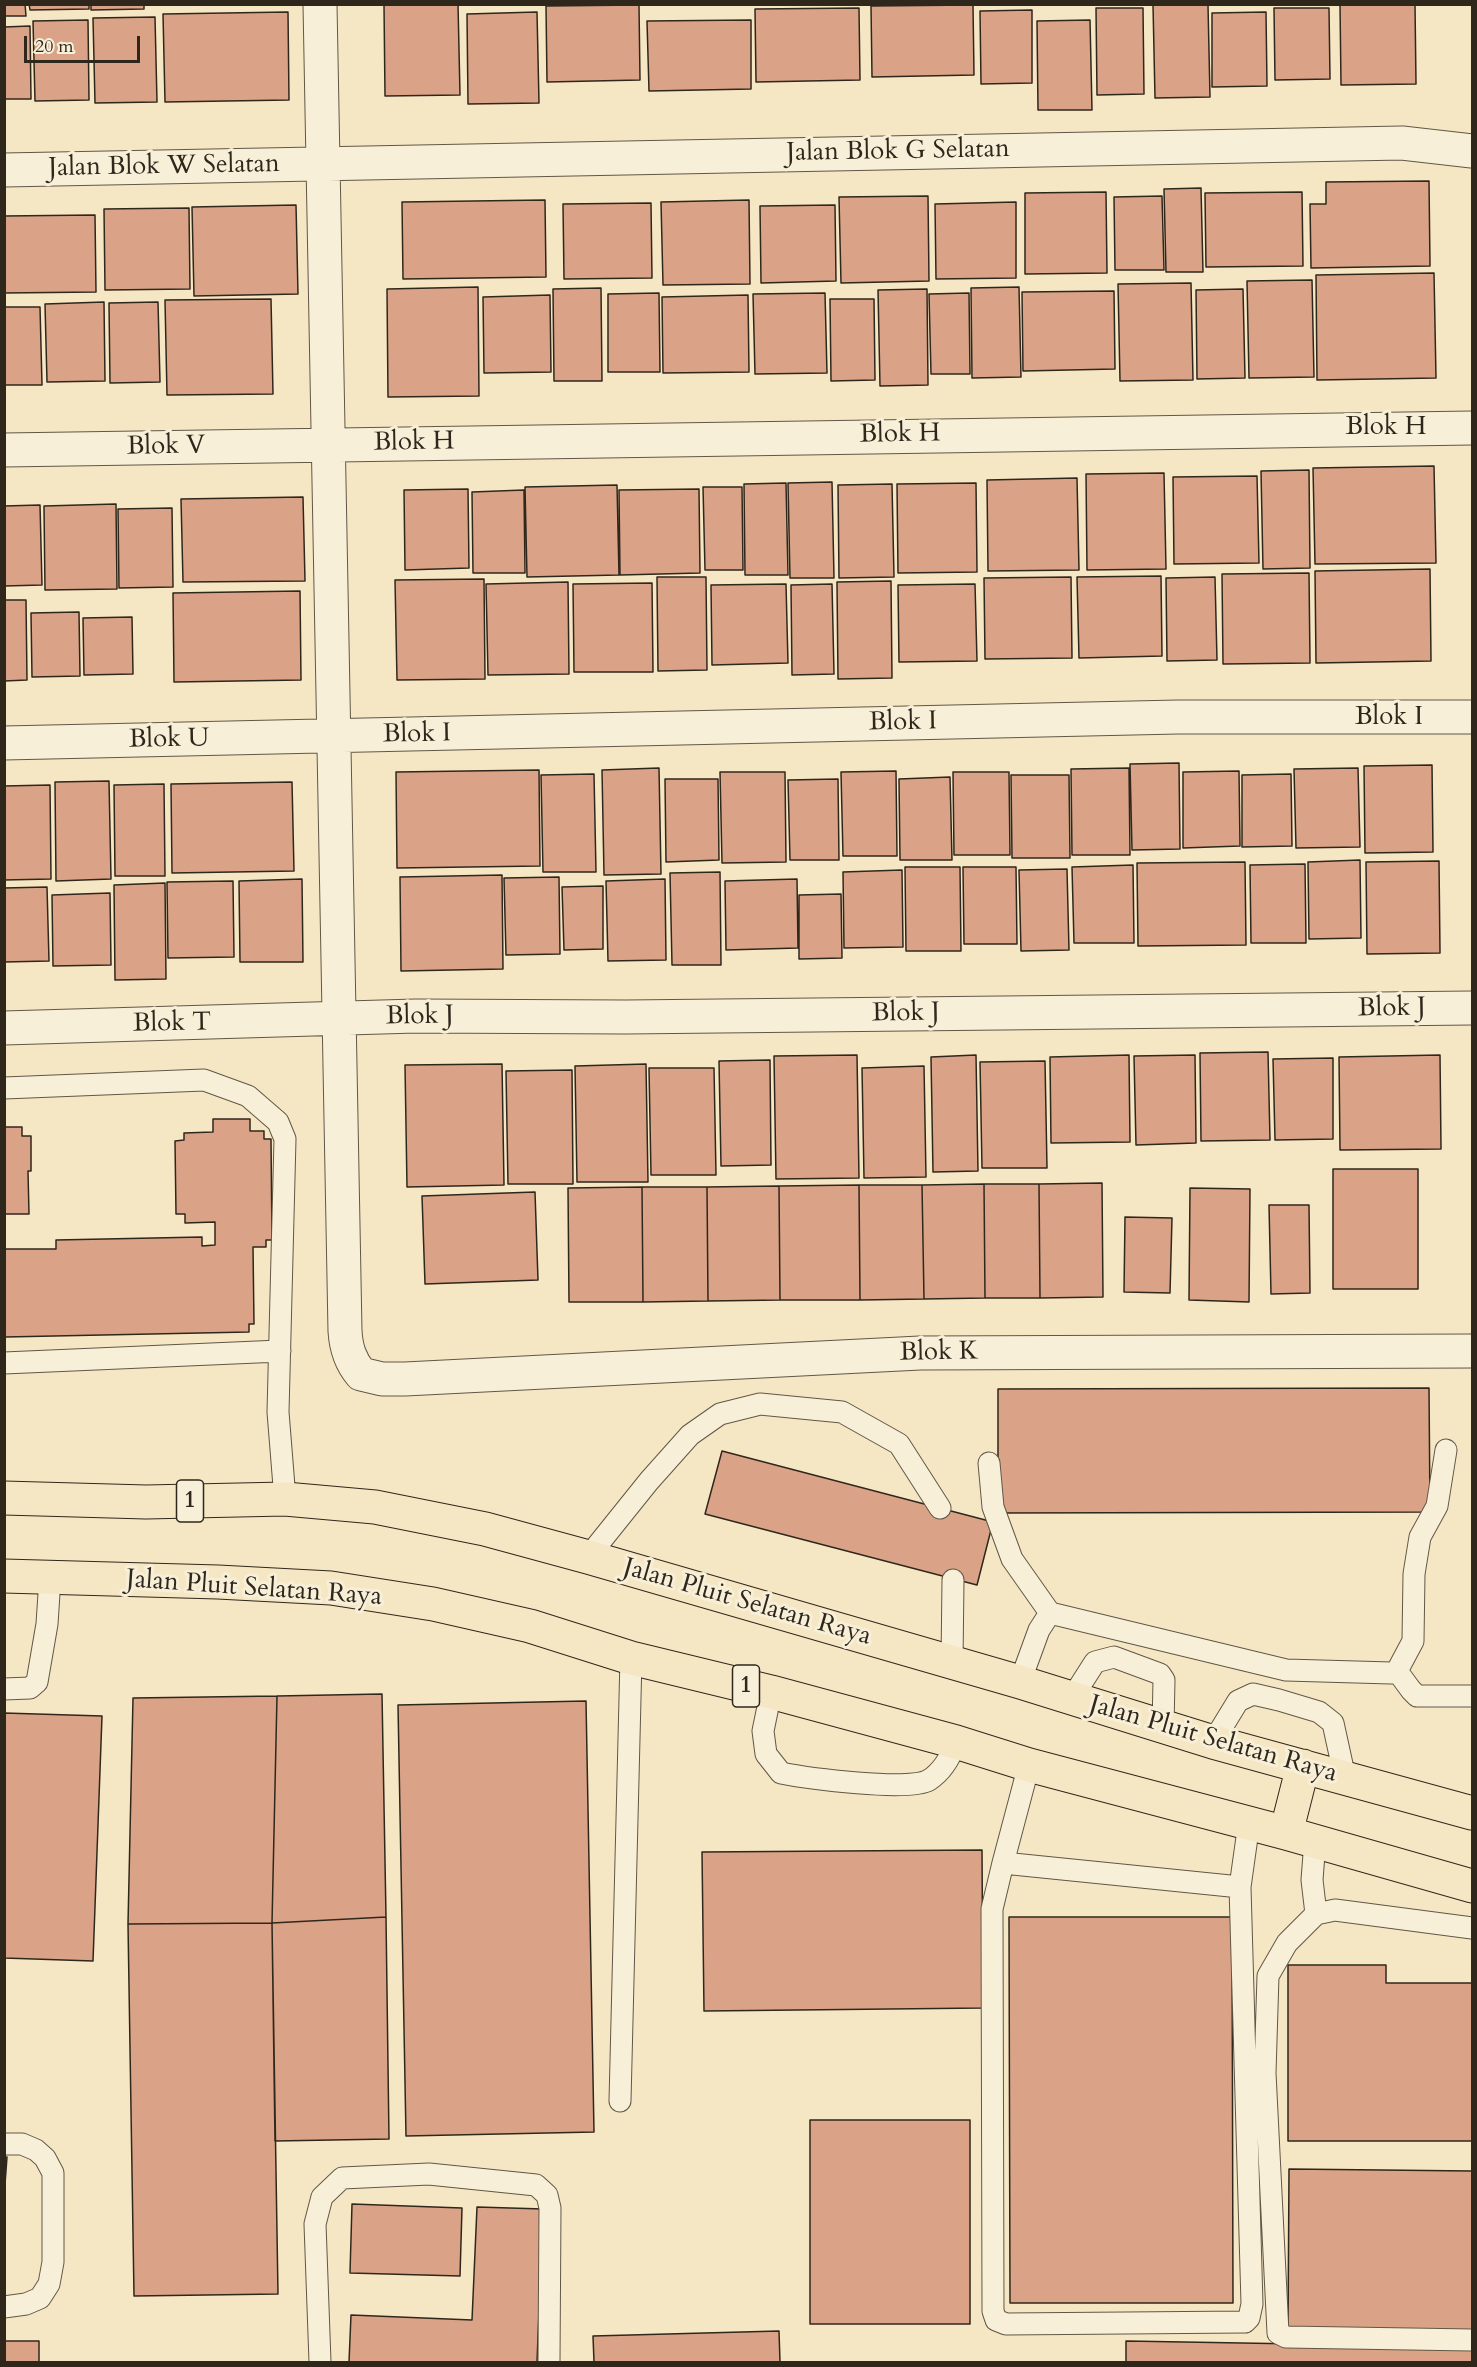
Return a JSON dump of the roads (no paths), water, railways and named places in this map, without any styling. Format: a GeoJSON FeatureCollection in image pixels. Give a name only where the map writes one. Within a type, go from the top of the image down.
{"type":"FeatureCollection","features":[{"type":"Feature","properties":{"kind":"highway","name":"Jalan Pluit Selatan Raya"},"geometry":{"type":"LineString","coordinates":[[4,1498],[146,1502],[285,1499],[375,1507],[485,1529],[952,1662],[1213,1742],[1473,1813]]}},
{"type":"Feature","properties":{"kind":"highway","name":"Jalan Pluit Selatan Raya"},"geometry":{"type":"LineString","coordinates":[[4,1576],[218,1582],[331,1588],[433,1604],[530,1626],[631,1658],[771,1692],[956,1742],[1029,1765],[1301,1837],[1473,1886]]}},
{"type":"Feature","properties":{"kind":"highway"},"geometry":{"type":"LineString","coordinates":[[1301,1837],[1303,1766]]}},
{"type":"Feature","properties":{"kind":"street"},"geometry":{"type":"LineString","coordinates":[[320,4],[339,1020]]}},
{"type":"Feature","properties":{"kind":"street","name":"Jalan Blok G Selatan"},"geometry":{"type":"LineString","coordinates":[[323,163],[1402,143],[1473,151]]}},
{"type":"Feature","properties":{"kind":"street","name":"Jalan Blok W Selatan"},"geometry":{"type":"LineString","coordinates":[[4,170],[323,163]]}},
{"type":"Feature","properties":{"kind":"street","name":"Blok H"},"geometry":{"type":"LineString","coordinates":[[328,444],[1473,428]]}},
{"type":"Feature","properties":{"kind":"street","name":"Blok V"},"geometry":{"type":"LineString","coordinates":[[4,450],[328,444]]}},
{"type":"Feature","properties":{"kind":"street","name":"Blok I"},"geometry":{"type":"LineString","coordinates":[[334,737],[1178,717],[1473,717]]}},
{"type":"Feature","properties":{"kind":"street","name":"Blok U"},"geometry":{"type":"LineString","coordinates":[[4,743],[334,737]]}},
{"type":"Feature","properties":{"kind":"street","name":"Blok J"},"geometry":{"type":"LineString","coordinates":[[339,1020],[416,1017],[1473,1008]]}},
{"type":"Feature","properties":{"kind":"street","name":"Blok T"},"geometry":{"type":"LineString","coordinates":[[4,1028],[339,1020]]}},
{"type":"Feature","properties":{"kind":"street","name":"Blok K"},"geometry":{"type":"LineString","coordinates":[[339,1020],[345,1343],[352,1363],[361,1374],[382,1379],[405,1379],[920,1353],[1473,1352]]}},
{"type":"Feature","properties":{"kind":"lane"},"geometry":{"type":"LineString","coordinates":[[4,1088],[204,1080],[248,1096],[278,1122],[285,1139],[278,1412],[285,1499]]}},
{"type":"Feature","properties":{"kind":"lane"},"geometry":{"type":"LineString","coordinates":[[4,1363],[280,1351]]}},
{"type":"Feature","properties":{"kind":"lane"},"geometry":{"type":"LineString","coordinates":[[588,1557],[649,1481],[690,1435],[720,1414],[760,1404],[842,1412],[899,1444],[940,1508]]}},
{"type":"Feature","properties":{"kind":"lane"},"geometry":{"type":"LineString","coordinates":[[989,1463],[993,1508],[1012,1559],[1050,1613],[1286,1670],[1391,1673],[1397,1671],[1413,1641],[1414,1574],[1420,1537],[1437,1506],[1446,1450]]}},
{"type":"Feature","properties":{"kind":"lane"},"geometry":{"type":"LineString","coordinates":[[4,1689],[30,1688],[37,1682],[47,1623],[50,1578]]}},
{"type":"Feature","properties":{"kind":"lane"},"geometry":{"type":"LineString","coordinates":[[952,1662],[953,1580]]}},
{"type":"Feature","properties":{"kind":"lane"},"geometry":{"type":"LineString","coordinates":[[1020,1682],[1039,1630],[1050,1613]]}},
{"type":"Feature","properties":{"kind":"lane"},"geometry":{"type":"LineString","coordinates":[[1072,1698],[1095,1662],[1114,1657],[1160,1674],[1164,1680],[1163,1727]]}},
{"type":"Feature","properties":{"kind":"lane"},"geometry":{"type":"LineString","coordinates":[[620,2101],[631,1658]]}},
{"type":"Feature","properties":{"kind":"lane"},"geometry":{"type":"LineString","coordinates":[[1397,1671],[1417,1696],[1473,1696]]}},
{"type":"Feature","properties":{"kind":"lane"},"geometry":{"type":"LineString","coordinates":[[771,1692],[764,1731],[766,1754],[781,1773],[814,1780],[897,1785],[928,1781],[944,1766],[956,1742]]}},
{"type":"Feature","properties":{"kind":"lane"},"geometry":{"type":"LineString","coordinates":[[1213,1742],[1238,1701],[1253,1694],[1279,1700],[1319,1712],[1333,1723],[1345,1778]]}},
{"type":"Feature","properties":{"kind":"lane"},"geometry":{"type":"LineString","coordinates":[[1029,1765],[992,1909],[993,2311],[996,2320],[1006,2324],[1245,2322],[1249,2318],[1252,2304],[1240,1887],[1249,1823]]}},
{"type":"Feature","properties":{"kind":"lane"},"geometry":{"type":"LineString","coordinates":[[1301,1837],[1312,1881],[1316,1914]]}},
{"type":"Feature","properties":{"kind":"lane"},"geometry":{"type":"LineString","coordinates":[[1003,1863],[1240,1887]]}},
{"type":"Feature","properties":{"kind":"lane"},"geometry":{"type":"LineString","coordinates":[[1473,1928],[1335,1910],[1316,1914],[1287,1943],[1268,1976],[1265,2073],[1278,2333],[1286,2337],[1473,2340]]}},
{"type":"Feature","properties":{"kind":"lane"},"geometry":{"type":"LineString","coordinates":[[4,2144],[22,2144],[36,2150],[45,2158],[52,2172],[52,2262],[49,2284],[40,2298],[26,2304],[4,2307]]}},
{"type":"Feature","properties":{"kind":"lane"},"geometry":{"type":"LineString","coordinates":[[320,2362],[315,2223],[322,2197],[342,2178],[429,2174],[536,2185],[547,2195],[550,2208],[549,2362]]}}]}
